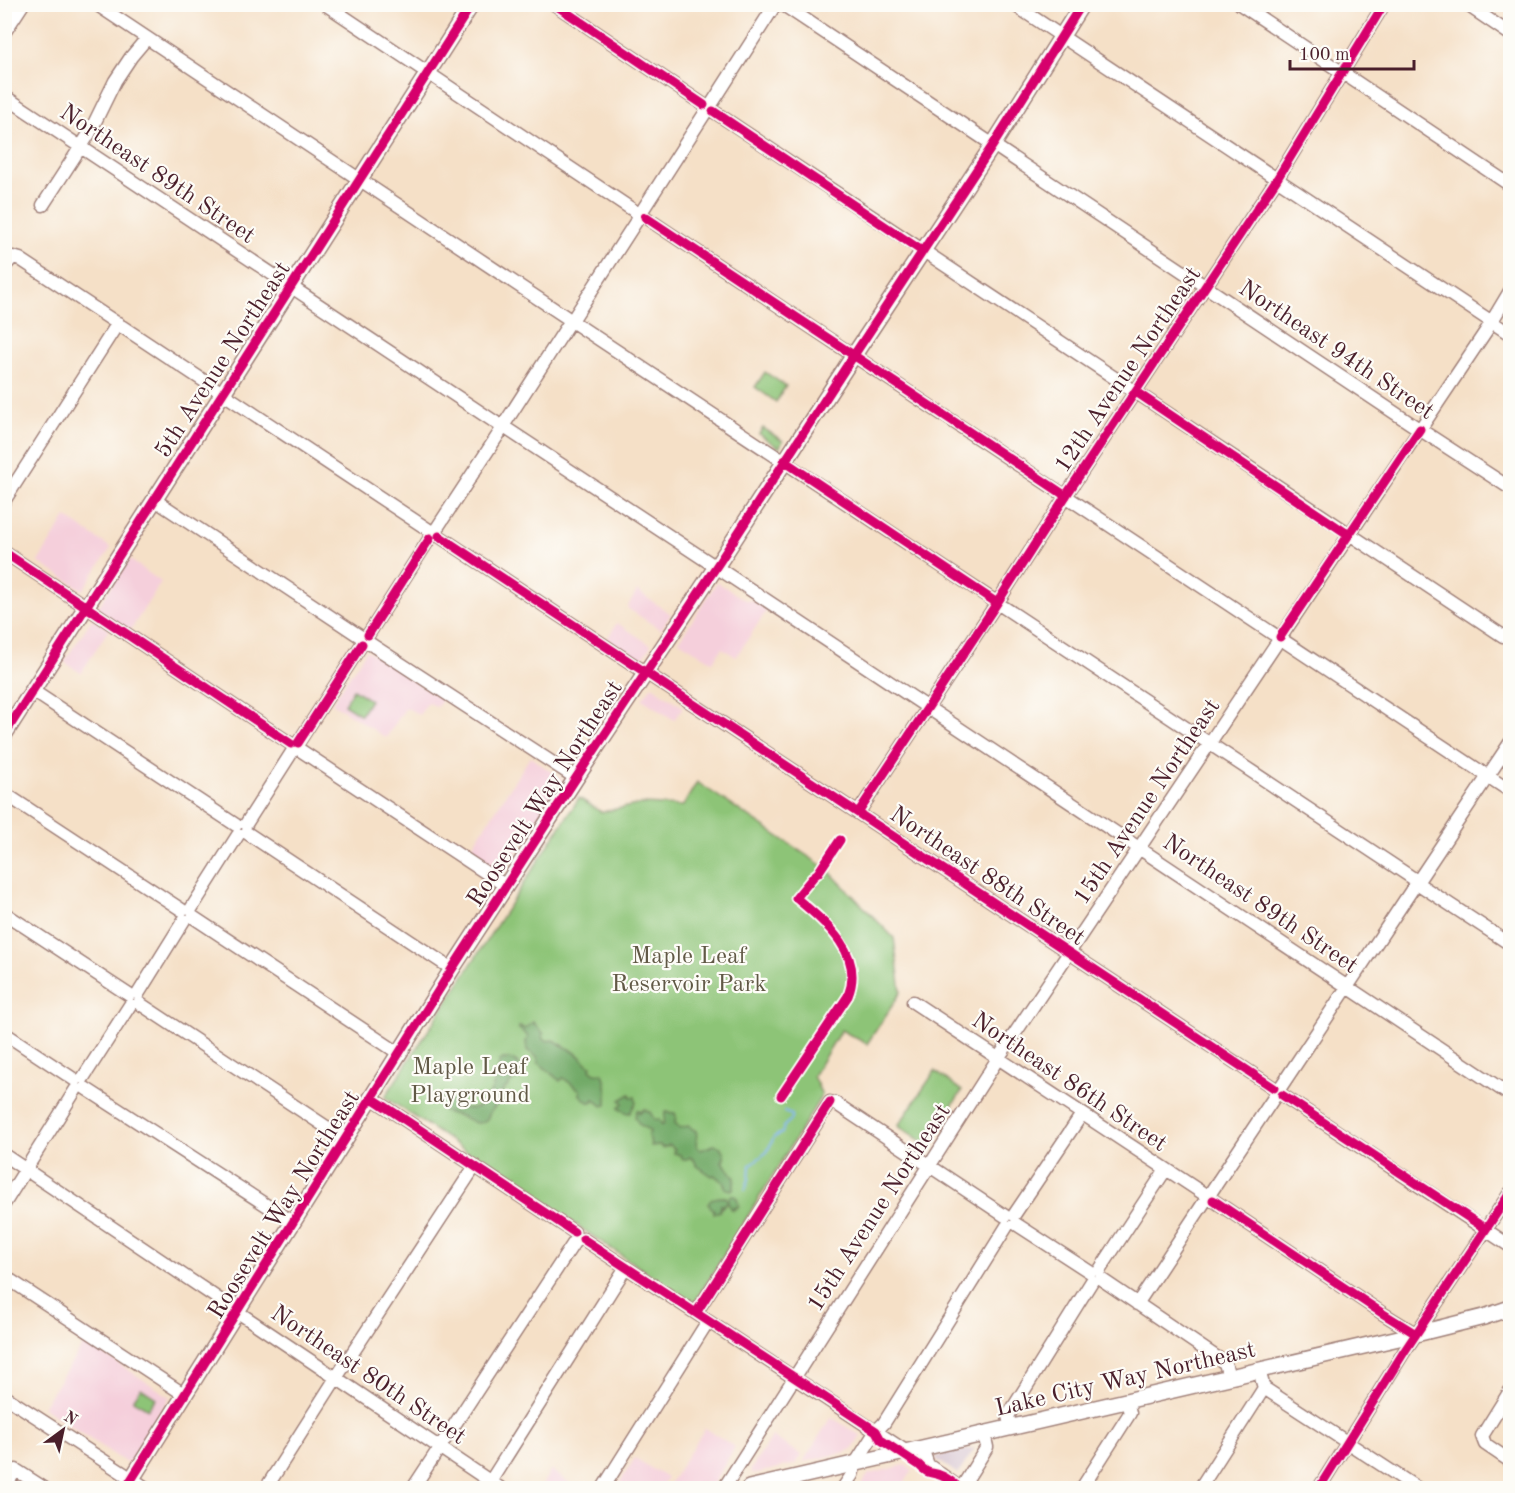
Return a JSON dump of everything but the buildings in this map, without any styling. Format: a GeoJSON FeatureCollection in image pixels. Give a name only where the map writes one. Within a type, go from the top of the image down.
{"type":"FeatureCollection","features":[{"type":"Feature","properties":{"kind":"main road","name":"5th Avenue Northeast"},"geometry":{"type":"LineString","coordinates":[[4,735],[472,4]]}},
{"type":"Feature","properties":{"kind":"main road","name":"Roosevelt Way Northeast"},"geometry":{"type":"LineString","coordinates":[[129,1484],[452,969],[993,145],[1082,4]]}},
{"type":"Feature","properties":{"kind":"main road","name":"Lake City Way Northeast"},"geometry":{"type":"LineString","coordinates":[[749,1488],[1416,1334],[1510,1308]]}},
{"type":"Feature","properties":{"kind":"street"},"geometry":{"type":"LineString","coordinates":[[4,33],[22,4]]}},
{"type":"Feature","properties":{"kind":"street"},"geometry":{"type":"LineString","coordinates":[[96,4],[1510,944]]}},
{"type":"Feature","properties":{"kind":"street"},"geometry":{"type":"LineString","coordinates":[[325,4],[1510,791]]}},
{"type":"Feature","properties":{"kind":"street"},"geometry":{"type":"LineString","coordinates":[[554,4],[708,109],[1503,636]]}},
{"type":"Feature","properties":{"kind":"street"},"geometry":{"type":"LineString","coordinates":[[1013,4],[1510,334]]}},
{"type":"Feature","properties":{"kind":"street"},"geometry":{"type":"LineString","coordinates":[[1240,4],[1510,185]]}},
{"type":"Feature","properties":{"kind":"street","name":"12th Avenue Northeast"},"geometry":{"type":"LineString","coordinates":[[858,813],[1277,180],[1384,4]]}},
{"type":"Feature","properties":{"kind":"street"},"geometry":{"type":"LineString","coordinates":[[1466,4],[1510,34]]}},
{"type":"Feature","properties":{"kind":"street"},"geometry":{"type":"LineString","coordinates":[[4,1204],[242,829],[708,109],[778,5]]}},
{"type":"Feature","properties":{"kind":"street","name":"Northeast 94th Street"},"geometry":{"type":"LineString","coordinates":[[778,5],[1510,488]]}},
{"type":"Feature","properties":{"kind":"street"},"geometry":{"type":"LineString","coordinates":[[44,206],[89,134],[115,81],[147,38]]}},
{"type":"Feature","properties":{"kind":"street","name":"Northeast 89th Street"},"geometry":{"type":"LineString","coordinates":[[4,96],[1510,1095]]}},
{"type":"Feature","properties":{"kind":"street","name":"Northeast 88th Street"},"geometry":{"type":"LineString","coordinates":[[4,267],[14,257],[22,259],[1510,1246]]}},
{"type":"Feature","properties":{"kind":"street","name":"15th Avenue Northeast"},"geometry":{"type":"LineString","coordinates":[[724,1488],[998,1059],[1492,322],[1510,291]]}},
{"type":"Feature","properties":{"kind":"street"},"geometry":{"type":"LineString","coordinates":[[4,501],[118,323]]}},
{"type":"Feature","properties":{"kind":"street"},"geometry":{"type":"LineString","coordinates":[[155,500],[576,778]]}},
{"type":"Feature","properties":{"kind":"street"},"geometry":{"type":"LineString","coordinates":[[4,552],[506,886]]}},
{"type":"Feature","properties":{"kind":"street"},"geometry":{"type":"LineString","coordinates":[[33,691],[452,969]]}},
{"type":"Feature","properties":{"kind":"street"},"geometry":{"type":"LineString","coordinates":[[1137,1304],[1510,743]]}},
{"type":"Feature","properties":{"kind":"street"},"geometry":{"type":"LineString","coordinates":[[4,793],[400,1054]]}},
{"type":"Feature","properties":{"kind":"street"},"geometry":{"type":"LineString","coordinates":[[4,913],[346,1140]]}},
{"type":"Feature","properties":{"kind":"street","name":"Northeast 86th Street"},"geometry":{"type":"LineString","coordinates":[[914,1002],[1416,1334]]}},
{"type":"Feature","properties":{"kind":"street"},"geometry":{"type":"LineString","coordinates":[[4,1033],[294,1223]]}},
{"type":"Feature","properties":{"kind":"street"},"geometry":{"type":"LineString","coordinates":[[372,1098],[578,1237],[876,1431],[915,1450],[928,1465],[960,1486],[987,1447],[984,1434]]}},
{"type":"Feature","properties":{"kind":"street"},"geometry":{"type":"LineString","coordinates":[[696,1313],[830,1102],[835,1103],[1225,1363],[1229,1377]]}},
{"type":"Feature","properties":{"kind":"street"},"geometry":{"type":"LineString","coordinates":[[843,1488],[876,1431],[884,1423],[1011,1220],[1082,1114]]}},
{"type":"Feature","properties":{"kind":"street","name":"Northeast 80th Street"},"geometry":{"type":"LineString","coordinates":[[4,1155],[495,1485]]}},
{"type":"Feature","properties":{"kind":"street"},"geometry":{"type":"LineString","coordinates":[[266,1488],[475,1166]]}},
{"type":"Feature","properties":{"kind":"street"},"geometry":{"type":"LineString","coordinates":[[1011,1428],[1008,1416],[1095,1276],[1166,1169]]}},
{"type":"Feature","properties":{"kind":"street"},"geometry":{"type":"LineString","coordinates":[[1319,1488],[1404,1352],[1510,1192]]}},
{"type":"Feature","properties":{"kind":"street"},"geometry":{"type":"LineString","coordinates":[[413,1488],[578,1237]]}},
{"type":"Feature","properties":{"kind":"street"},"geometry":{"type":"LineString","coordinates":[[495,1485],[626,1267]]}},
{"type":"Feature","properties":{"kind":"street"},"geometry":{"type":"LineString","coordinates":[[4,1276],[185,1395]]}},
{"type":"Feature","properties":{"kind":"street"},"geometry":{"type":"LineString","coordinates":[[603,1488],[708,1321]]}},
{"type":"Feature","properties":{"kind":"street"},"geometry":{"type":"LineString","coordinates":[[1259,1370],[1264,1388],[1417,1488]]}},
{"type":"Feature","properties":{"kind":"street"},"geometry":{"type":"LineString","coordinates":[[1200,1488],[1264,1388]]}},
{"type":"Feature","properties":{"kind":"street"},"geometry":{"type":"LineString","coordinates":[[1510,1391],[1484,1432],[1483,1440],[1485,1444],[1510,1461]]}},
{"type":"Feature","properties":{"kind":"street"},"geometry":{"type":"LineString","coordinates":[[4,1396],[129,1484],[146,1488]]}},
{"type":"Feature","properties":{"kind":"street"},"geometry":{"type":"LineString","coordinates":[[1082,1488],[1130,1413],[1127,1401]]}},
{"type":"Feature","properties":{"kind":"street"},"geometry":{"type":"LineString","coordinates":[[4,1488],[16,1470],[44,1488]]}},
{"type":"Feature","properties":{"kind":"shaded area"},"geometry":{"type":"Polygon","coordinates":[[[66,517],[111,548],[83,590],[38,562],[66,517]]]}},
{"type":"Feature","properties":{"kind":"shaded area"},"geometry":{"type":"Polygon","coordinates":[[[129,559],[161,582],[130,631],[97,609],[129,559]]]}},
{"type":"Feature","properties":{"kind":"shaded area"},"geometry":{"type":"Polygon","coordinates":[[[717,582],[745,600],[753,601],[767,610],[736,657],[722,648],[713,662],[679,641],[717,582]]]}},
{"type":"Feature","properties":{"kind":"shaded area"},"geometry":{"type":"Polygon","coordinates":[[[637,591],[671,614],[661,630],[627,608],[637,591]]]}},
{"type":"Feature","properties":{"kind":"shaded area"},"geometry":{"type":"Polygon","coordinates":[[[92,619],[109,629],[81,673],[64,662],[92,619]]]}},
{"type":"Feature","properties":{"kind":"shaded area"},"geometry":{"type":"Polygon","coordinates":[[[617,623],[651,645],[641,661],[607,639],[617,623]]]}},
{"type":"Feature","properties":{"kind":"shaded area"},"geometry":{"type":"Polygon","coordinates":[[[366,651],[442,700],[437,707],[428,702],[419,715],[406,707],[386,738],[332,703],[366,651]]]}},
{"type":"Feature","properties":{"kind":"shaded area"},"geometry":{"type":"Polygon","coordinates":[[[652,686],[683,707],[674,720],[642,699],[652,686]]]}},
{"type":"Feature","properties":{"kind":"shaded area"},"geometry":{"type":"Polygon","coordinates":[[[530,757],[562,781],[501,873],[469,851],[530,757]]]}},
{"type":"Feature","properties":{"kind":"shaded area"},"geometry":{"type":"Polygon","coordinates":[[[85,1342],[170,1397],[128,1464],[42,1407],[85,1342]]]}},
{"type":"Feature","properties":{"kind":"shaded area"},"geometry":{"type":"Polygon","coordinates":[[[831,1417],[861,1436],[853,1449],[803,1462],[831,1417]]]}},
{"type":"Feature","properties":{"kind":"shaded area"},"geometry":{"type":"Polygon","coordinates":[[[705,1428],[735,1447],[713,1484],[695,1488],[667,1488],[705,1428]]]}},
{"type":"Feature","properties":{"kind":"shaded area"},"geometry":{"type":"Polygon","coordinates":[[[772,1436],[801,1455],[795,1464],[754,1474],[750,1471],[772,1436]]]}},
{"type":"Feature","properties":{"kind":"shaded area"},"geometry":{"type":"Polygon","coordinates":[[[975,1448],[958,1474],[935,1457],[975,1448]]]}},
{"type":"Feature","properties":{"kind":"shaded area"},"geometry":{"type":"Polygon","coordinates":[[[635,1458],[667,1478],[660,1488],[616,1488],[635,1458]]]}},
{"type":"Feature","properties":{"kind":"shaded area"},"geometry":{"type":"Polygon","coordinates":[[[905,1465],[913,1470],[901,1488],[858,1488],[869,1474],[905,1465]]]}},
{"type":"Feature","properties":{"kind":"shaded area"},"geometry":{"type":"Polygon","coordinates":[[[551,1470],[577,1488],[540,1488],[551,1470]]]}},
{"type":"Feature","properties":{"kind":"green space"},"geometry":{"type":"Polygon","coordinates":[[[765,372],[786,386],[776,402],[755,387],[765,372]]]}},
{"type":"Feature","properties":{"kind":"green space"},"geometry":{"type":"Polygon","coordinates":[[[763,428],[783,441],[779,448],[759,434],[763,428]]]}},
{"type":"Feature","properties":{"kind":"green space"},"geometry":{"type":"Polygon","coordinates":[[[353,689],[370,700],[361,715],[344,704],[353,689]]]}},
{"type":"Feature","properties":{"kind":"green space","name":"Maple Leaf Reservoir Park"},"geometry":{"type":"Polygon","coordinates":[[[697,782],[827,869],[894,938],[901,992],[867,1044],[841,1030],[813,1076],[822,1095],[694,1304],[385,1097],[579,798],[601,812],[642,804],[683,806],[697,782]]]}},
{"type":"Feature","properties":{"kind":"green space"},"geometry":{"type":"Polygon","coordinates":[[[533,1022],[544,1034],[542,1037],[548,1041],[556,1041],[573,1051],[591,1066],[590,1069],[594,1073],[603,1073],[607,1105],[602,1106],[594,1099],[588,1102],[580,1095],[580,1090],[563,1078],[560,1081],[527,1050],[528,1038],[519,1027],[524,1029],[533,1022]]]}},
{"type":"Feature","properties":{"kind":"green space"},"geometry":{"type":"Polygon","coordinates":[[[503,1059],[515,1061],[521,1072],[501,1094],[499,1102],[488,1118],[477,1123],[441,1108],[439,1100],[443,1098],[464,1108],[479,1106],[490,1093],[500,1061],[503,1059]]]}},
{"type":"Feature","properties":{"kind":"green space"},"geometry":{"type":"Polygon","coordinates":[[[935,1071],[962,1091],[926,1144],[898,1126],[935,1071]]]}},
{"type":"Feature","properties":{"kind":"green space"},"geometry":{"type":"Polygon","coordinates":[[[630,1094],[631,1097],[635,1097],[636,1102],[628,1113],[619,1107],[623,1103],[620,1100],[630,1094]]]}},
{"type":"Feature","properties":{"kind":"green space"},"geometry":{"type":"Polygon","coordinates":[[[644,1109],[662,1125],[665,1112],[675,1113],[675,1123],[680,1128],[688,1126],[696,1131],[697,1147],[701,1150],[714,1145],[721,1147],[724,1151],[722,1161],[735,1178],[733,1189],[725,1188],[724,1183],[696,1165],[690,1157],[683,1160],[681,1155],[674,1153],[675,1150],[670,1145],[662,1148],[660,1145],[651,1146],[648,1137],[650,1131],[639,1124],[635,1117],[637,1110],[640,1113],[644,1109]]]}},
{"type":"Feature","properties":{"kind":"green space"},"geometry":{"type":"Polygon","coordinates":[[[730,1196],[737,1198],[739,1205],[737,1208],[734,1207],[732,1210],[727,1202],[722,1207],[721,1205],[720,1211],[714,1214],[714,1210],[708,1204],[720,1197],[726,1197],[728,1201],[730,1196]]]}},
{"type":"Feature","properties":{"kind":"green space"},"geometry":{"type":"Polygon","coordinates":[[[141,1388],[156,1398],[148,1409],[133,1400],[141,1388]]]}},
{"type":"Feature","properties":{"kind":"waterway"},"geometry":{"type":"LineString","coordinates":[[745,1190],[750,1165],[767,1152],[774,1137],[782,1133],[784,1126],[792,1119],[792,1115],[784,1112]]}},
{"type":"Feature","properties":{"kind":"cycle path"},"geometry":{"type":"LineString","coordinates":[[4,735],[472,4]]}},
{"type":"Feature","properties":{"kind":"cycle path"},"geometry":{"type":"LineString","coordinates":[[554,4],[704,105]]}},
{"type":"Feature","properties":{"kind":"cycle path"},"geometry":{"type":"LineString","coordinates":[[126,1488],[452,969],[993,145],[1082,4]]}},
{"type":"Feature","properties":{"kind":"cycle path"},"geometry":{"type":"LineString","coordinates":[[858,813],[1277,179],[1384,4]]}},
{"type":"Feature","properties":{"kind":"cycle path"},"geometry":{"type":"LineString","coordinates":[[713,111],[922,251]]}},
{"type":"Feature","properties":{"kind":"cycle path"},"geometry":{"type":"LineString","coordinates":[[645,217],[1066,496]]}},
{"type":"Feature","properties":{"kind":"cycle path"},"geometry":{"type":"LineString","coordinates":[[1136,392],[1349,535]]}},
{"type":"Feature","properties":{"kind":"cycle path"},"geometry":{"type":"LineString","coordinates":[[1280,637],[1420,429]]}},
{"type":"Feature","properties":{"kind":"cycle path"},"geometry":{"type":"LineString","coordinates":[[784,461],[997,603]]}},
{"type":"Feature","properties":{"kind":"cycle path"},"geometry":{"type":"LineString","coordinates":[[439,536],[1274,1088]]}},
{"type":"Feature","properties":{"kind":"cycle path"},"geometry":{"type":"LineString","coordinates":[[368,635],[430,538]]}},
{"type":"Feature","properties":{"kind":"cycle path"},"geometry":{"type":"LineString","coordinates":[[4,552],[291,744]]}},
{"type":"Feature","properties":{"kind":"cycle path"},"geometry":{"type":"LineString","coordinates":[[298,743],[362,644]]}},
{"type":"Feature","properties":{"kind":"cycle path"},"geometry":{"type":"LineString","coordinates":[[781,1096],[848,996],[852,981],[847,953],[839,940],[830,928],[796,898],[818,873],[840,840]]}},
{"type":"Feature","properties":{"kind":"cycle path"},"geometry":{"type":"LineString","coordinates":[[1282,1095],[1486,1229]]}},
{"type":"Feature","properties":{"kind":"cycle path"},"geometry":{"type":"LineString","coordinates":[[372,1098],[574,1232]]}},
{"type":"Feature","properties":{"kind":"cycle path"},"geometry":{"type":"LineString","coordinates":[[696,1313],[830,1102]]}},
{"type":"Feature","properties":{"kind":"cycle path"},"geometry":{"type":"LineString","coordinates":[[1319,1488],[1404,1352],[1510,1193]]}},
{"type":"Feature","properties":{"kind":"cycle path"},"geometry":{"type":"LineString","coordinates":[[1213,1200],[1416,1334]]}},
{"type":"Feature","properties":{"kind":"cycle path"},"geometry":{"type":"LineString","coordinates":[[583,1239],[876,1431],[881,1440],[925,1471],[944,1477],[956,1485]]}},
{"type":"Feature","properties":{"kind":"park label","name":"Maple Leaf Playground"},"geometry":{"type":"Point","coordinates":[470,1080]}}]}
